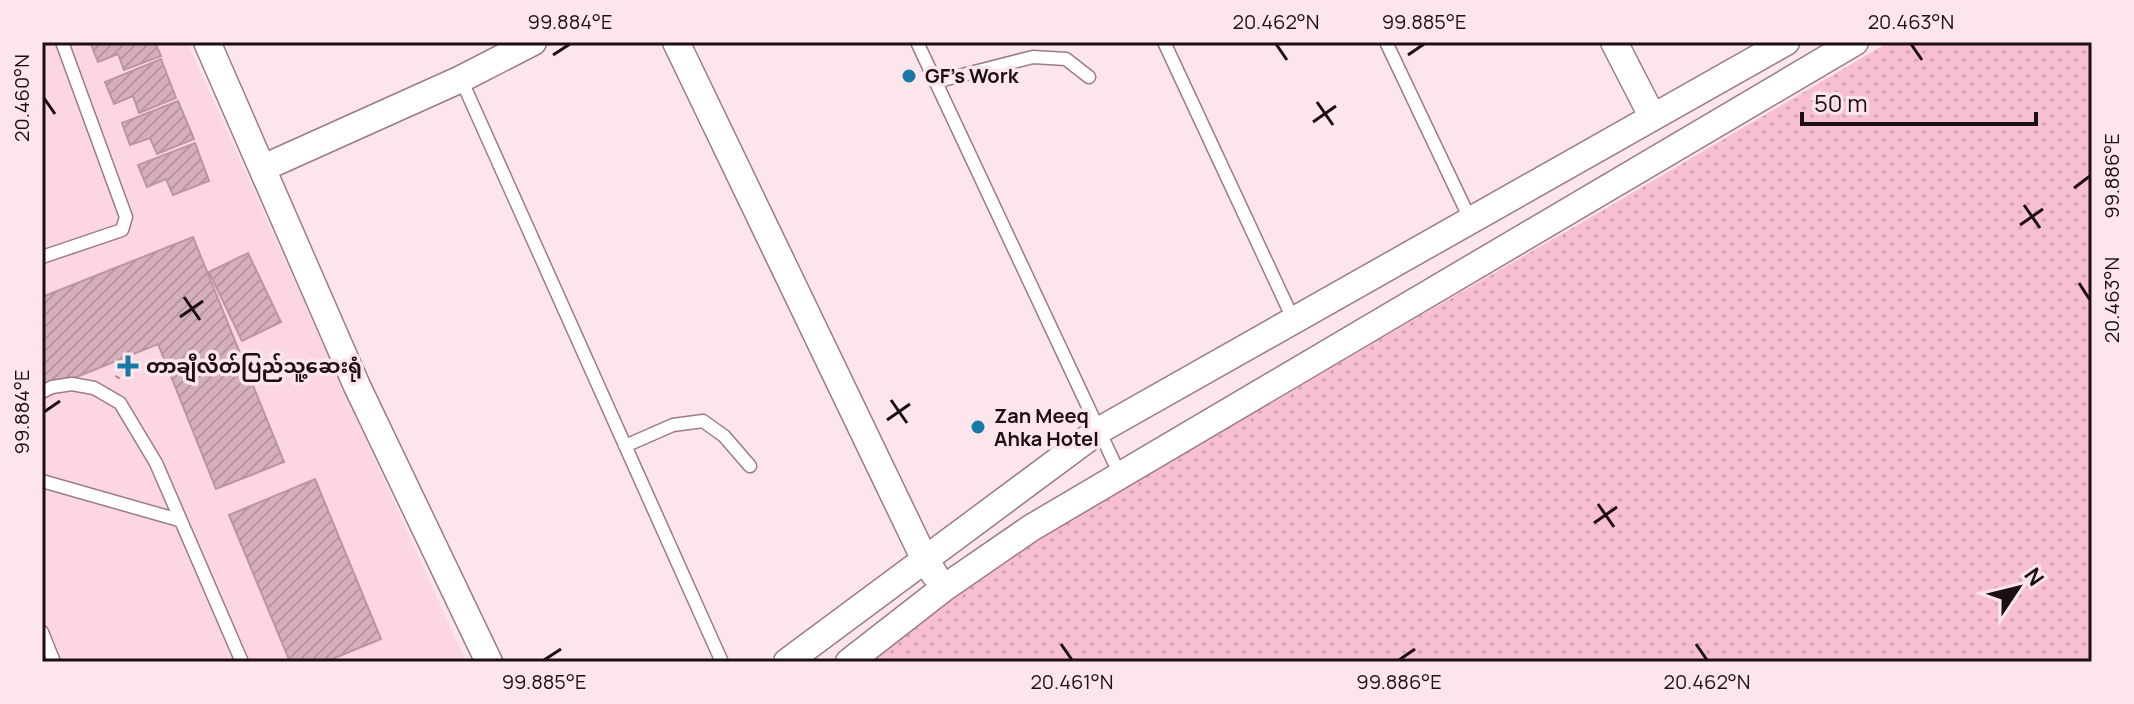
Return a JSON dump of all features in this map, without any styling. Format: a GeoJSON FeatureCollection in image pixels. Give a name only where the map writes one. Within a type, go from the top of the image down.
{"type":"FeatureCollection","features":[{"type":"Feature","properties":{"kind":"street"},"geometry":{"type":"LineString","coordinates":[[207,42],[357,386],[489,662]]}},
{"type":"Feature","properties":{"kind":"street"},"geometry":{"type":"LineString","coordinates":[[263,168],[461,79],[533,42]]}},
{"type":"Feature","properties":{"kind":"street"},"geometry":{"type":"LineString","coordinates":[[676,42],[925,560],[944,588]]}},
{"type":"Feature","properties":{"kind":"street"},"geometry":{"type":"LineString","coordinates":[[1614,42],[1652,116]]}},
{"type":"Feature","properties":{"kind":"street"},"geometry":{"type":"LineString","coordinates":[[787,662],[1098,431],[1786,42]]}},
{"type":"Feature","properties":{"kind":"street"},"geometry":{"type":"LineString","coordinates":[[849,662],[944,588],[1031,528],[1855,42]]}},
{"type":"Feature","properties":{"kind":"lane"},"geometry":{"type":"LineString","coordinates":[[42,257],[122,230],[126,217],[62,42]]}},
{"type":"Feature","properties":{"kind":"lane"},"geometry":{"type":"LineString","coordinates":[[917,42],[1120,475]]}},
{"type":"Feature","properties":{"kind":"lane"},"geometry":{"type":"LineString","coordinates":[[1164,42],[1294,321]]}},
{"type":"Feature","properties":{"kind":"lane"},"geometry":{"type":"LineString","coordinates":[[1386,42],[1471,221]]}},
{"type":"Feature","properties":{"kind":"lane"},"geometry":{"type":"LineString","coordinates":[[935,82],[1033,57],[1066,59],[1089,77]]}},
{"type":"Feature","properties":{"kind":"lane"},"geometry":{"type":"LineString","coordinates":[[461,79],[722,662]]}},
{"type":"Feature","properties":{"kind":"lane"},"geometry":{"type":"LineString","coordinates":[[42,392],[72,384],[94,388],[120,403],[156,463],[242,662]]}},
{"type":"Feature","properties":{"kind":"lane"},"geometry":{"type":"LineString","coordinates":[[625,446],[673,425],[703,421],[724,436],[750,466]]}},
{"type":"Feature","properties":{"kind":"lane"},"geometry":{"type":"LineString","coordinates":[[42,481],[179,520]]}},
{"type":"Feature","properties":{"kind":"lane"},"geometry":{"type":"LineString","coordinates":[[42,632],[54,662]]}},
{"type":"Feature","properties":{"kind":"shaded area"},"geometry":{"type":"Polygon","coordinates":[[[42,42],[187,42],[466,662],[42,662],[42,42]]]}},
{"type":"Feature","properties":{"kind":"shaded area"},"geometry":{"type":"Polygon","coordinates":[[[1889,42],[2092,42],[2092,662],[864,662],[1043,533],[1889,42]]]}},
{"type":"Feature","properties":{"kind":"building"},"geometry":{"type":"Polygon","coordinates":[[[90,42],[155,42],[161,56],[124,70],[118,54],[98,62],[90,42]]]}},
{"type":"Feature","properties":{"kind":"building"},"geometry":{"type":"Polygon","coordinates":[[[161,59],[176,98],[139,113],[133,96],[114,104],[105,82],[161,59]]]}},
{"type":"Feature","properties":{"kind":"building"},"geometry":{"type":"Polygon","coordinates":[[[178,101],[194,139],[157,154],[150,138],[130,145],[122,123],[178,101]]]}},
{"type":"Feature","properties":{"kind":"building"},"geometry":{"type":"Polygon","coordinates":[[[195,143],[209,181],[173,195],[166,179],[147,187],[138,165],[195,143]]]}},
{"type":"Feature","properties":{"kind":"building"},"geometry":{"type":"Polygon","coordinates":[[[193,237],[284,462],[216,489],[158,344],[42,391],[42,297],[193,237]]]}},
{"type":"Feature","properties":{"kind":"building"},"geometry":{"type":"Polygon","coordinates":[[[248,253],[281,322],[242,341],[209,272],[248,253]]]}},
{"type":"Feature","properties":{"kind":"building"},"geometry":{"type":"Polygon","coordinates":[[[315,479],[381,639],[325,662],[290,662],[229,515],[315,479]]]}},
{"type":"Feature","properties":{"kind":"place","name":"GF's Work"},"geometry":{"type":"Point","coordinates":[909,76]}},
{"type":"Feature","properties":{"kind":"place","name":"တာချီလိတ်ပြည်သူ့ဆေးရုံ"},"geometry":{"type":"Point","coordinates":[128,366]}},
{"type":"Feature","properties":{"kind":"place","name":"Zan Meeq Ahka Hotel"},"geometry":{"type":"Point","coordinates":[978,427]}}]}
